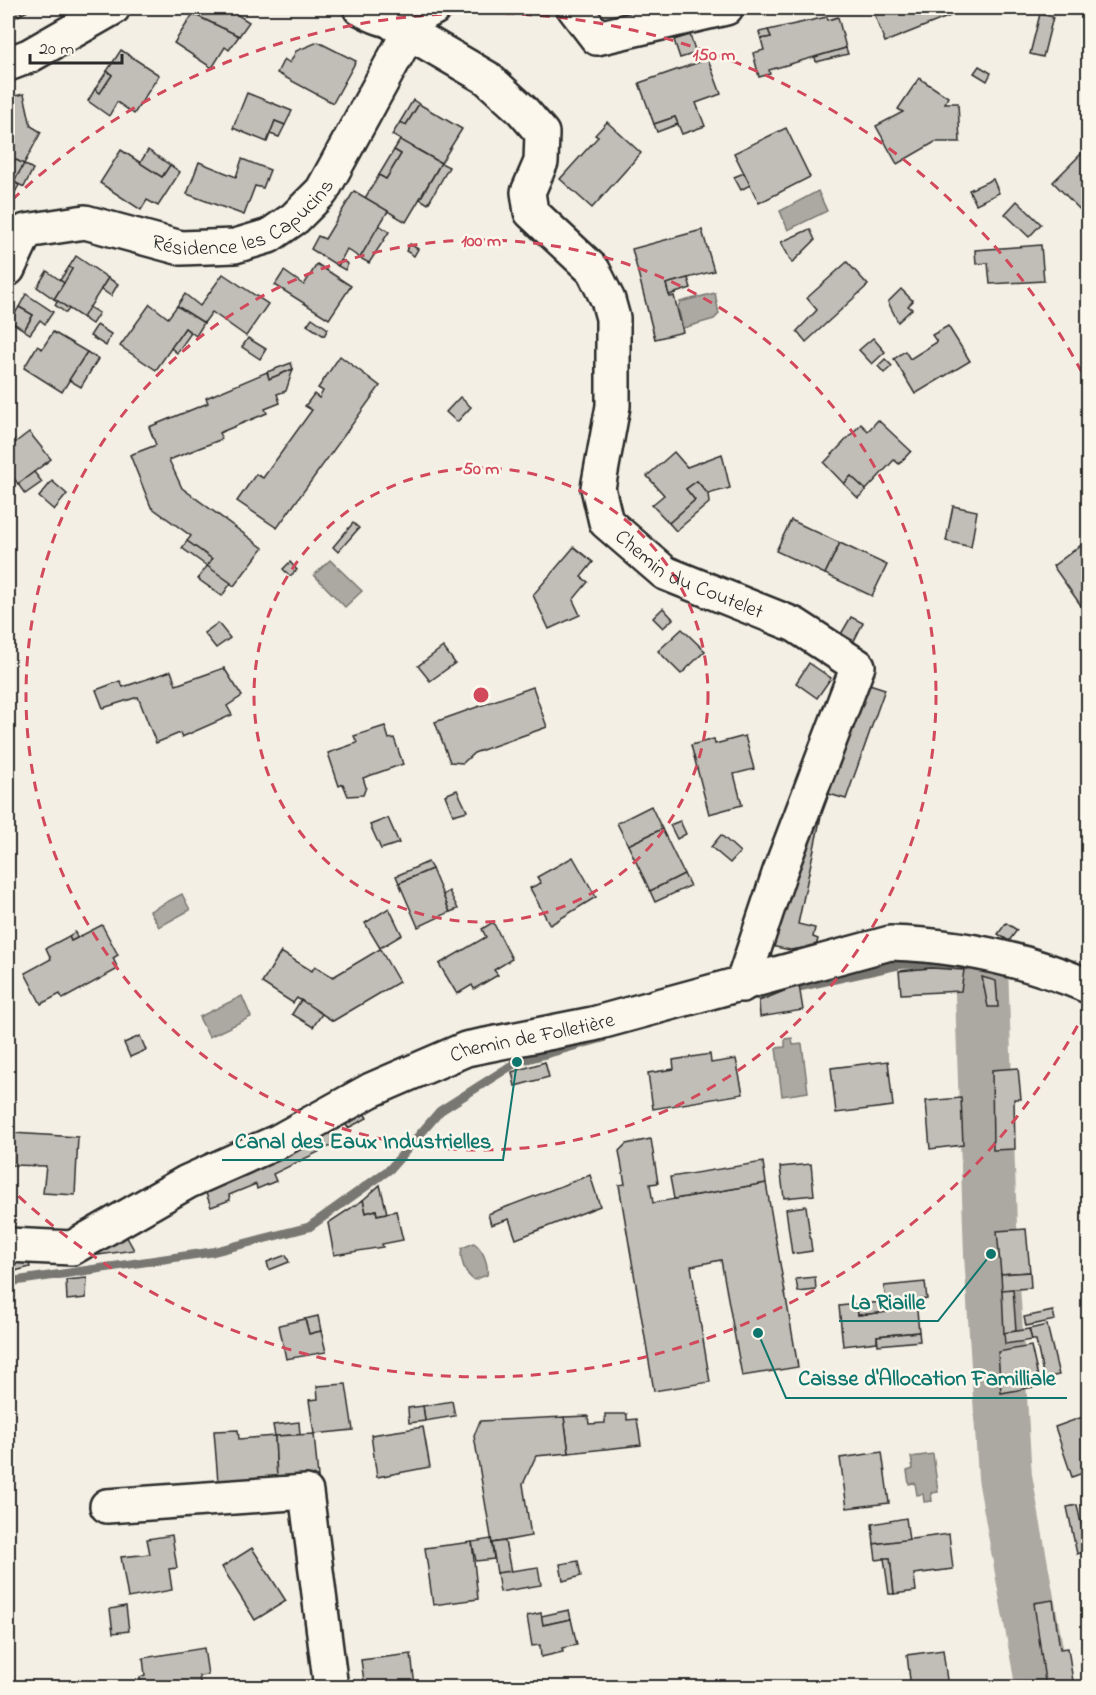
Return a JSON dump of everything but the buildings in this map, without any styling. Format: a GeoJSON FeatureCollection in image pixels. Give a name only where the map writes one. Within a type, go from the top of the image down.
{"type":"FeatureCollection","features":[{"type":"Feature","properties":{"kind":"street"},"geometry":{"type":"LineString","coordinates":[[8,64],[29,56],[113,8]]}},
{"type":"Feature","properties":{"kind":"street"},"geometry":{"type":"LineString","coordinates":[[360,8],[401,27],[434,8]]}},
{"type":"Feature","properties":{"kind":"street"},"geometry":{"type":"LineString","coordinates":[[574,8],[597,39],[726,8]]}},
{"type":"Feature","properties":{"kind":"street","name":"Résidence les Capucins"},"geometry":{"type":"LineString","coordinates":[[8,269],[26,231],[85,222],[181,248],[235,246],[269,236],[296,218],[322,191],[401,27]]}},
{"type":"Feature","properties":{"kind":"street","name":"Chemin du Coutelet"},"geometry":{"type":"LineString","coordinates":[[401,27],[487,78],[522,110],[542,133],[541,162],[528,192],[531,212],[593,270],[608,300],[613,318],[612,406],[598,488],[606,522],[665,573],[795,625],[858,666],[780,871],[742,986]]}},
{"type":"Feature","properties":{"kind":"street","name":"Chemin de Folletière"},"geometry":{"type":"LineString","coordinates":[[8,1245],[72,1248],[187,1182],[279,1141],[371,1090],[466,1049],[593,1024],[742,986],[890,943],[940,945],[991,954],[1052,970],[1089,986]]}},
{"type":"Feature","properties":{"kind":"street"},"geometry":{"type":"LineString","coordinates":[[107,1506],[306,1492],[331,1688]]}},
{"type":"Feature","properties":{"kind":"shaded area"},"geometry":{"type":"Polygon","coordinates":[[[818,191],[827,211],[788,230],[780,211],[818,191]]]}},
{"type":"Feature","properties":{"kind":"shaded area"},"geometry":{"type":"Polygon","coordinates":[[[715,293],[719,314],[714,319],[683,328],[678,307],[680,302],[715,293]]]}},
{"type":"Feature","properties":{"kind":"shaded area"},"geometry":{"type":"Polygon","coordinates":[[[330,560],[362,591],[345,607],[314,575],[330,560]]]}},
{"type":"Feature","properties":{"kind":"shaded area"},"geometry":{"type":"Polygon","coordinates":[[[182,894],[190,910],[159,927],[150,911],[182,894]]]}},
{"type":"Feature","properties":{"kind":"shaded area"},"geometry":{"type":"Polygon","coordinates":[[[242,996],[251,1017],[209,1037],[199,1017],[242,996]]]}},
{"type":"Feature","properties":{"kind":"shaded area"},"geometry":{"type":"Polygon","coordinates":[[[792,1038],[793,1045],[802,1044],[808,1092],[782,1096],[776,1048],[785,1047],[785,1039],[792,1038]]]}},
{"type":"Feature","properties":{"kind":"shaded area"},"geometry":{"type":"Polygon","coordinates":[[[474,1243],[483,1253],[487,1275],[474,1280],[464,1266],[461,1252],[462,1248],[474,1243]]]}},
{"type":"Feature","properties":{"kind":"shaded area"},"geometry":{"type":"Polygon","coordinates":[[[933,1454],[938,1492],[931,1493],[932,1501],[924,1502],[923,1494],[917,1495],[915,1483],[909,1484],[907,1471],[913,1469],[911,1457],[933,1454]]]}},
{"type":"Feature","properties":{"kind":"waterway"},"geometry":{"type":"LineString","coordinates":[[758,996],[903,964],[966,966]]}},
{"type":"Feature","properties":{"kind":"waterway"},"geometry":{"type":"LineString","coordinates":[[981,966],[991,1254],[1005,1477],[1043,1688]]}},
{"type":"Feature","properties":{"kind":"waterway"},"geometry":{"type":"LineString","coordinates":[[8,1282],[212,1252],[309,1227],[390,1169],[440,1111],[517,1062],[603,1038]]}},
{"type":"Feature","properties":{"kind":"place","name":"Canal des Eaux Industrielles"},"geometry":{"type":"Point","coordinates":[517,1062]}},
{"type":"Feature","properties":{"kind":"place","name":"La Riaille"},"geometry":{"type":"Point","coordinates":[991,1254]}},
{"type":"Feature","properties":{"kind":"place","name":"Caisse d'Allocation Familliale"},"geometry":{"type":"Point","coordinates":[758,1333]}}]}
